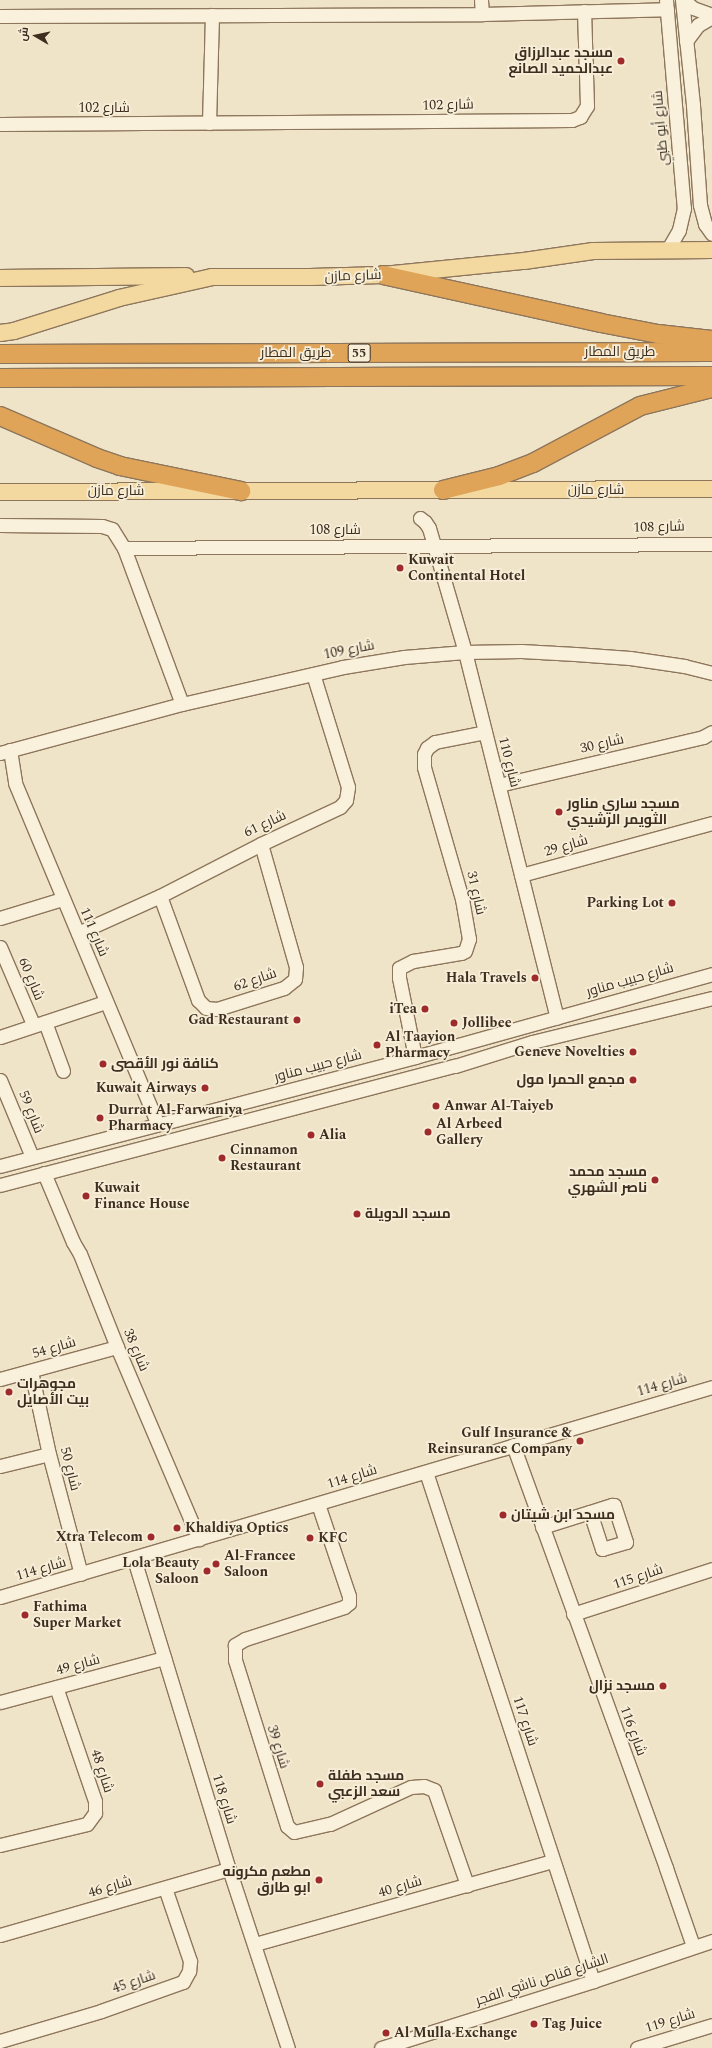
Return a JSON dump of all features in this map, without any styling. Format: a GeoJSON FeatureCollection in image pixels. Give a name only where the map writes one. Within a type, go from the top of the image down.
{"type":"FeatureCollection","features":[{"type":"Feature","properties":{"kind":"highway"},"geometry":{"type":"LineString","coordinates":[[383,275],[601,323],[658,334],[712,340]]}},
{"type":"Feature","properties":{"kind":"highway","name":"طريق المطار"},"geometry":{"type":"LineString","coordinates":[[0,354],[712,352]]}},
{"type":"Feature","properties":{"kind":"highway","name":"طريق المطار"},"geometry":{"type":"LineString","coordinates":[[0,378],[712,376]]}},
{"type":"Feature","properties":{"kind":"highway"},"geometry":{"type":"LineString","coordinates":[[443,490],[499,476],[533,463],[640,406],[712,388]]}},
{"type":"Feature","properties":{"kind":"highway"},"geometry":{"type":"LineString","coordinates":[[0,416],[97,458],[120,466],[241,491]]}},
{"type":"Feature","properties":{"kind":"main road","name":"شارع مازن"},"geometry":{"type":"LineString","coordinates":[[0,333],[14,331],[119,298],[212,277],[383,275],[524,261],[593,251],[668,249],[712,250]]}},
{"type":"Feature","properties":{"kind":"main road"},"geometry":{"type":"LineString","coordinates":[[0,278],[212,277]]}},
{"type":"Feature","properties":{"kind":"main road","name":"شارع مازن"},"geometry":{"type":"LineString","coordinates":[[0,492],[712,489]]}},
{"type":"Feature","properties":{"kind":"street"},"geometry":{"type":"LineString","coordinates":[[481,0],[482,14]]}},
{"type":"Feature","properties":{"kind":"street"},"geometry":{"type":"LineString","coordinates":[[683,0],[693,8],[712,16]]}},
{"type":"Feature","properties":{"kind":"street"},"geometry":{"type":"LineString","coordinates":[[683,0],[693,105],[700,205],[705,224],[712,234]]}},
{"type":"Feature","properties":{"kind":"street"},"geometry":{"type":"LineString","coordinates":[[0,16],[482,14],[584,11],[666,5]]}},
{"type":"Feature","properties":{"kind":"street","name":"شارع أبو ظبي"},"geometry":{"type":"LineString","coordinates":[[666,5],[684,208],[679,230],[668,249]]}},
{"type":"Feature","properties":{"kind":"street","name":"شارع 102"},"geometry":{"type":"LineString","coordinates":[[0,124],[576,119],[585,110],[587,102],[584,11]]}},
{"type":"Feature","properties":{"kind":"street"},"geometry":{"type":"LineString","coordinates":[[209,123],[212,15]]}},
{"type":"Feature","properties":{"kind":"street"},"geometry":{"type":"LineString","coordinates":[[686,41],[698,25],[712,16]]}},
{"type":"Feature","properties":{"kind":"street"},"geometry":{"type":"LineString","coordinates":[[676,109],[684,112],[691,109],[693,105]]}},
{"type":"Feature","properties":{"kind":"street","name":"شارع 110"},"geometry":{"type":"LineString","coordinates":[[420,518],[429,528],[465,652],[557,1018]]}},
{"type":"Feature","properties":{"kind":"street"},"geometry":{"type":"LineString","coordinates":[[0,525],[102,526],[112,529],[124,548],[182,704]]}},
{"type":"Feature","properties":{"kind":"street","name":"شارع 108"},"geometry":{"type":"LineString","coordinates":[[124,548],[712,544]]}},
{"type":"Feature","properties":{"kind":"street","name":"شارع 109"},"geometry":{"type":"LineString","coordinates":[[5,752],[182,704],[313,674],[374,662],[465,652],[521,651],[630,658],[684,666],[712,673]]}},
{"type":"Feature","properties":{"kind":"street","name":"شارع 61"},"geometry":{"type":"LineString","coordinates":[[78,933],[160,896],[261,844],[340,807],[346,800],[348,787],[313,674]]}},
{"type":"Feature","properties":{"kind":"street","name":"شارع 31"},"geometry":{"type":"LineString","coordinates":[[414,1057],[399,978],[399,968],[413,961],[461,953],[465,951],[469,939],[462,899],[424,767],[424,754],[427,748],[435,742],[485,732]]}},
{"type":"Feature","properties":{"kind":"street","name":"شارع 30"},"geometry":{"type":"LineString","coordinates":[[499,785],[703,737],[712,732]]}},
{"type":"Feature","properties":{"kind":"street","name":"شارع 111"},"geometry":{"type":"LineString","coordinates":[[5,752],[15,783],[62,899],[78,933],[105,1002],[157,1123]]}},
{"type":"Feature","properties":{"kind":"street","name":"شارع 29"},"geometry":{"type":"LineString","coordinates":[[521,876],[712,823]]}},
{"type":"Feature","properties":{"kind":"street","name":"شارع 62"},"geometry":{"type":"LineString","coordinates":[[160,896],[198,1000],[206,1008],[217,1009],[284,988],[295,979],[296,967],[261,844]]}},
{"type":"Feature","properties":{"kind":"street"},"geometry":{"type":"LineString","coordinates":[[0,918],[62,899]]}},
{"type":"Feature","properties":{"kind":"street","name":"شارع 60"},"geometry":{"type":"LineString","coordinates":[[0,947],[63,1071]]}},
{"type":"Feature","properties":{"kind":"street","name":"شارع حبيب مناور"},"geometry":{"type":"LineString","coordinates":[[0,1166],[157,1123],[414,1057],[557,1018],[621,998],[712,974]]}},
{"type":"Feature","properties":{"kind":"street"},"geometry":{"type":"LineString","coordinates":[[0,1185],[455,1066],[512,1049],[712,998]]}},
{"type":"Feature","properties":{"kind":"street"},"geometry":{"type":"LineString","coordinates":[[0,1037],[105,1002]]}},
{"type":"Feature","properties":{"kind":"street"},"geometry":{"type":"LineString","coordinates":[[510,1031],[505,1034],[504,1040],[506,1045],[512,1049]]}},
{"type":"Feature","properties":{"kind":"street","name":"شارع 59"},"geometry":{"type":"LineString","coordinates":[[0,1080],[32,1157]]}},
{"type":"Feature","properties":{"kind":"street"},"geometry":{"type":"LineString","coordinates":[[279,1092],[291,1098],[292,1103],[290,1109]]}},
{"type":"Feature","properties":{"kind":"street","name":"شارع 38"},"geometry":{"type":"LineString","coordinates":[[44,1173],[73,1242],[80,1254],[117,1347],[199,1539]]}},
{"type":"Feature","properties":{"kind":"street","name":"شارع 54"},"geometry":{"type":"LineString","coordinates":[[0,1379],[117,1347]]}},
{"type":"Feature","properties":{"kind":"street","name":"شارع 50"},"geometry":{"type":"LineString","coordinates":[[31,1371],[50,1454],[81,1574]]}},
{"type":"Feature","properties":{"kind":"street","name":"شارع 114"},"geometry":{"type":"LineString","coordinates":[[0,1597],[712,1387]]}},
{"type":"Feature","properties":{"kind":"street","name":"شارع 116"},"geometry":{"type":"LineString","coordinates":[[512,1445],[693,1946]]}},
{"type":"Feature","properties":{"kind":"street"},"geometry":{"type":"LineString","coordinates":[[0,1466],[50,1454]]}},
{"type":"Feature","properties":{"kind":"street","name":"شارع 117"},"geometry":{"type":"LineString","coordinates":[[426,1472],[593,1981]]}},
{"type":"Feature","properties":{"kind":"street","name":"شارع 39"},"geometry":{"type":"LineString","coordinates":[[318,1504],[349,1596],[349,1603],[344,1607],[245,1639],[235,1645],[235,1660],[287,1826],[294,1832],[330,1824],[411,1787],[424,1786],[434,1790],[467,1885]]}},
{"type":"Feature","properties":{"kind":"street"},"geometry":{"type":"LineString","coordinates":[[542,1527],[590,1512]]}},
{"type":"Feature","properties":{"kind":"street","name":"شارع 118"},"geometry":{"type":"LineString","coordinates":[[134,1558],[229,1869],[255,1944],[288,2048]]}},
{"type":"Feature","properties":{"kind":"street","name":"شارع 115"},"geometry":{"type":"LineString","coordinates":[[573,1614],[712,1569]]}},
{"type":"Feature","properties":{"kind":"street","name":"شارع 49"},"geometry":{"type":"LineString","coordinates":[[0,1702],[164,1658]]}},
{"type":"Feature","properties":{"kind":"street","name":"شارع 48"},"geometry":{"type":"LineString","coordinates":[[0,1846],[87,1824],[95,1813],[96,1801],[56,1687]]}},
{"type":"Feature","properties":{"kind":"street","name":"شارع 40"},"geometry":{"type":"LineString","coordinates":[[255,1944],[554,1861]]}},
{"type":"Feature","properties":{"kind":"street","name":"شارع 46"},"geometry":{"type":"LineString","coordinates":[[0,1935],[229,1869]]}},
{"type":"Feature","properties":{"kind":"street","name":"شارع 45"},"geometry":{"type":"LineString","coordinates":[[0,2041],[101,2010],[183,1982],[190,1971],[190,1961],[165,1888]]}},
{"type":"Feature","properties":{"kind":"street","name":"الشارع قناص ناشي الفجر"},"geometry":{"type":"LineString","coordinates":[[381,2048],[593,1981],[693,1946],[712,1941]]}},
{"type":"Feature","properties":{"kind":"street","name":"شارع 119"},"geometry":{"type":"LineString","coordinates":[[637,2048],[712,2025]]}},
{"type":"Feature","properties":{"kind":"place","name":"مسجد عبدالرزاق عبدالحميد الصانع"},"geometry":{"type":"Point","coordinates":[621,61]}},
{"type":"Feature","properties":{"kind":"place","name":"Kuwait Continental Hotel"},"geometry":{"type":"Point","coordinates":[400,568]}},
{"type":"Feature","properties":{"kind":"place","name":"مسجد ساري مناور الثويمر الرشيدي"},"geometry":{"type":"Point","coordinates":[559,812]}},
{"type":"Feature","properties":{"kind":"place","name":"Parking Lot"},"geometry":{"type":"Point","coordinates":[672,903]}},
{"type":"Feature","properties":{"kind":"place","name":"Hala Travels"},"geometry":{"type":"Point","coordinates":[535,978]}},
{"type":"Feature","properties":{"kind":"place","name":"iTea"},"geometry":{"type":"Point","coordinates":[425,1009]}},
{"type":"Feature","properties":{"kind":"place","name":"Gad Restaurant"},"geometry":{"type":"Point","coordinates":[297,1020]}},
{"type":"Feature","properties":{"kind":"place","name":"Jollibee"},"geometry":{"type":"Point","coordinates":[454,1023]}},
{"type":"Feature","properties":{"kind":"place","name":"Al Taayion Pharmacy"},"geometry":{"type":"Point","coordinates":[377,1045]}},
{"type":"Feature","properties":{"kind":"place","name":"Geneve Novelties"},"geometry":{"type":"Point","coordinates":[633,1052]}},
{"type":"Feature","properties":{"kind":"place","name":"كنافة نور الأقصى"},"geometry":{"type":"Point","coordinates":[103,1064]}},
{"type":"Feature","properties":{"kind":"place","name":"مجمع الحمرا مول"},"geometry":{"type":"Point","coordinates":[633,1080]}},
{"type":"Feature","properties":{"kind":"place","name":"Kuwait Airways"},"geometry":{"type":"Point","coordinates":[205,1088]}},
{"type":"Feature","properties":{"kind":"place","name":"Anwar Al-Taiyeb"},"geometry":{"type":"Point","coordinates":[436,1106]}},
{"type":"Feature","properties":{"kind":"place","name":"Durrat Al-Farwaniya Pharmacy"},"geometry":{"type":"Point","coordinates":[100,1118]}},
{"type":"Feature","properties":{"kind":"place","name":"Al Arbeed Gallery"},"geometry":{"type":"Point","coordinates":[428,1132]}},
{"type":"Feature","properties":{"kind":"place","name":"Alia"},"geometry":{"type":"Point","coordinates":[311,1135]}},
{"type":"Feature","properties":{"kind":"place","name":"Cinnamon Restaurant"},"geometry":{"type":"Point","coordinates":[222,1158]}},
{"type":"Feature","properties":{"kind":"place","name":"مسجد محمد ناصر الشهري"},"geometry":{"type":"Point","coordinates":[655,1180]}},
{"type":"Feature","properties":{"kind":"place","name":"Kuwait Finance House"},"geometry":{"type":"Point","coordinates":[86,1196]}},
{"type":"Feature","properties":{"kind":"place","name":"مسجد الدويلة"},"geometry":{"type":"Point","coordinates":[357,1214]}},
{"type":"Feature","properties":{"kind":"place","name":"مجوهرات بيت الأصايل"},"geometry":{"type":"Point","coordinates":[9,1392]}},
{"type":"Feature","properties":{"kind":"place","name":"Gulf Insurance & Reinsurance Company"},"geometry":{"type":"Point","coordinates":[580,1441]}},
{"type":"Feature","properties":{"kind":"place","name":"مسجد ابن شيتان"},"geometry":{"type":"Point","coordinates":[503,1515]}},
{"type":"Feature","properties":{"kind":"place","name":"Khaldiya Optics"},"geometry":{"type":"Point","coordinates":[177,1528]}},
{"type":"Feature","properties":{"kind":"place","name":"Xtra Telecom"},"geometry":{"type":"Point","coordinates":[151,1537]}},
{"type":"Feature","properties":{"kind":"place","name":"KFC"},"geometry":{"type":"Point","coordinates":[310,1538]}},
{"type":"Feature","properties":{"kind":"place","name":"Al-Francee Saloon"},"geometry":{"type":"Point","coordinates":[216,1564]}},
{"type":"Feature","properties":{"kind":"place","name":"Lola Beauty Saloon"},"geometry":{"type":"Point","coordinates":[207,1571]}},
{"type":"Feature","properties":{"kind":"place","name":"Fathima Super Market"},"geometry":{"type":"Point","coordinates":[25,1615]}},
{"type":"Feature","properties":{"kind":"place","name":"مسجد نزال"},"geometry":{"type":"Point","coordinates":[663,1686]}},
{"type":"Feature","properties":{"kind":"place","name":"مسجد طفلة سعد الزعبي"},"geometry":{"type":"Point","coordinates":[320,1784]}},
{"type":"Feature","properties":{"kind":"place","name":"مطعم مكرونه ابو طارق"},"geometry":{"type":"Point","coordinates":[319,1880]}},
{"type":"Feature","properties":{"kind":"place","name":"Tag Juice"},"geometry":{"type":"Point","coordinates":[534,2024]}},
{"type":"Feature","properties":{"kind":"place","name":"Al Mulla Exchange"},"geometry":{"type":"Point","coordinates":[386,2033]}}]}
